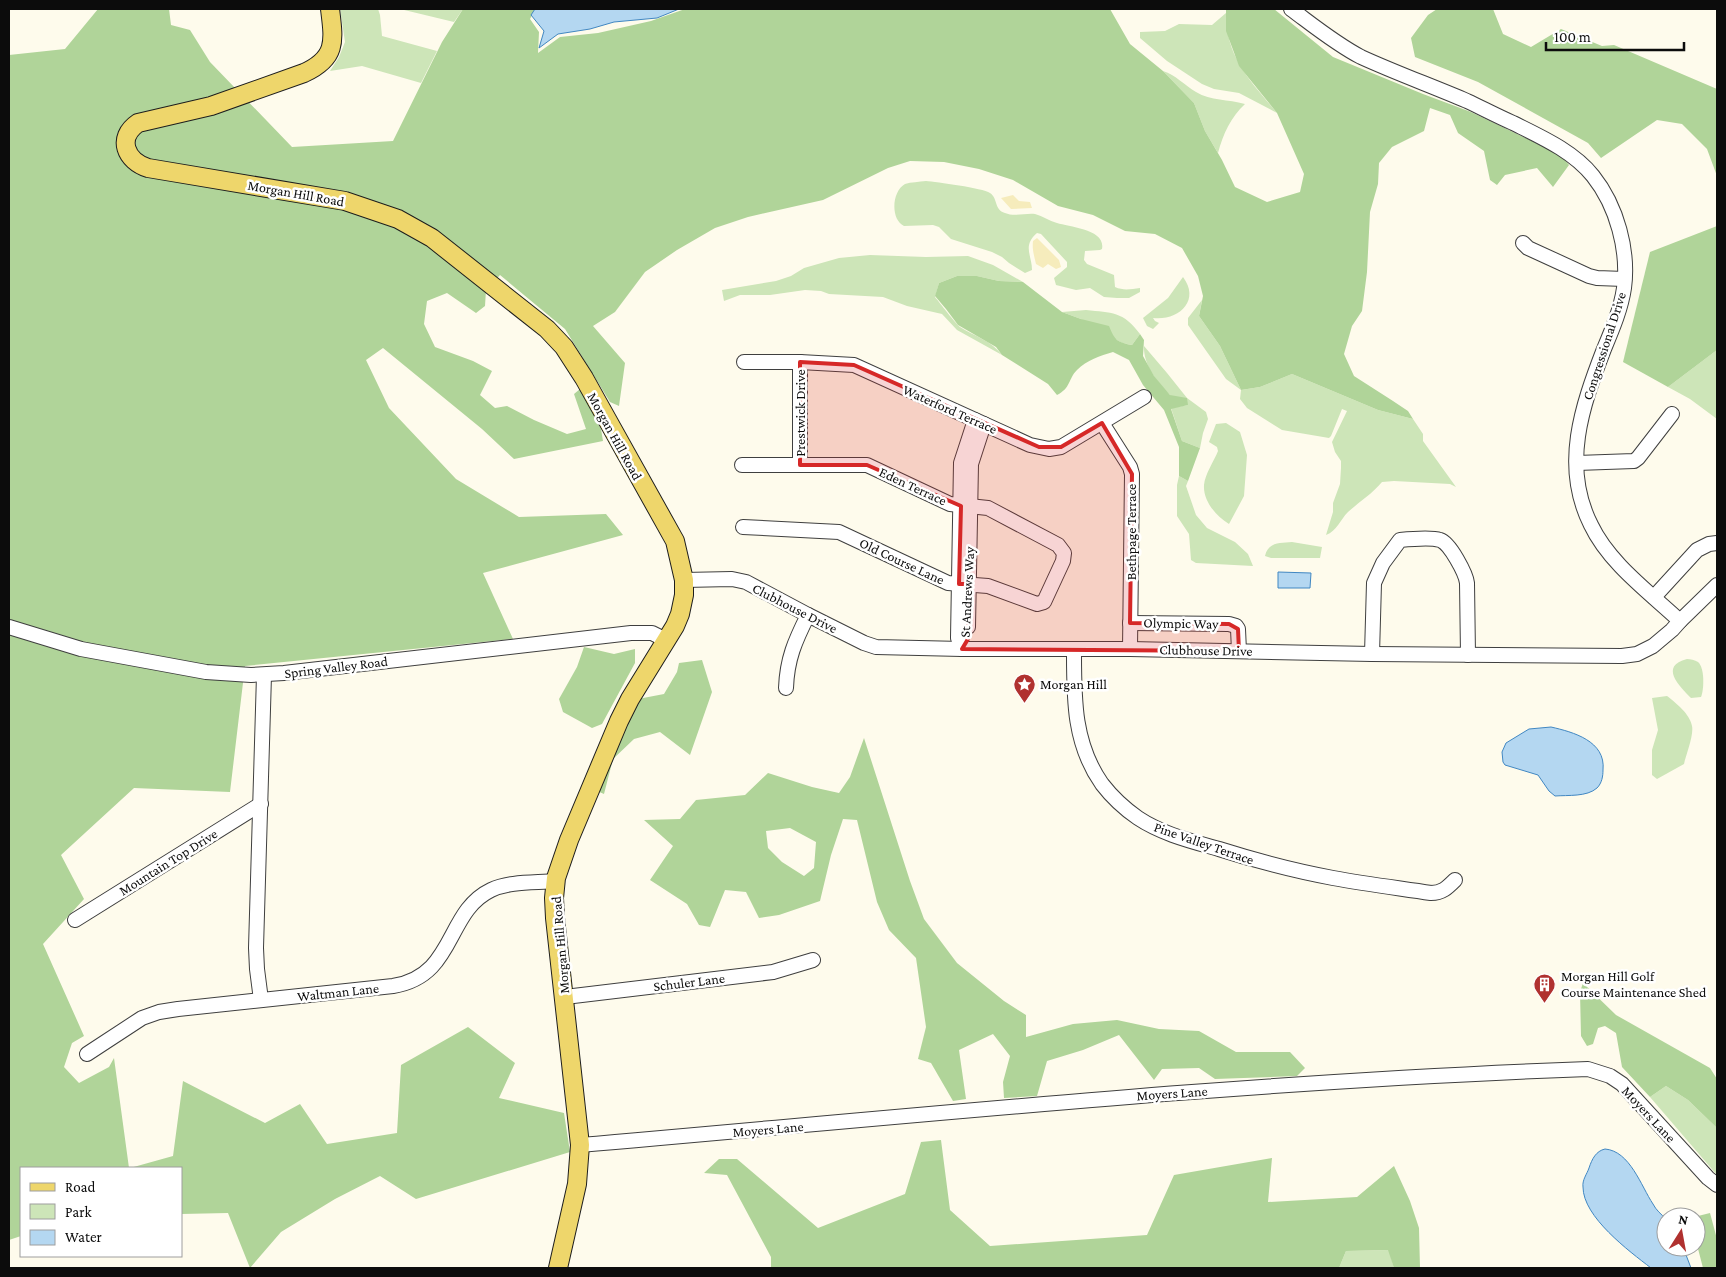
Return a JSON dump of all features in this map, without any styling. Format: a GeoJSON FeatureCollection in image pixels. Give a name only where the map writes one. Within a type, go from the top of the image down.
{"type":"FeatureCollection","features":[{"type":"Feature","properties":{"kind":"main road","name":"Morgan Hill Road"},"geometry":{"type":"LineString","coordinates":[[330,9],[332,42],[329,54],[322,63],[304,73],[211,106],[138,123],[131,129],[126,138],[126,147],[132,159],[148,168],[345,201],[398,219],[424,232],[442,245],[547,328],[569,354],[675,541],[681,563],[684,595],[680,614],[630,699],[616,727],[563,854],[556,881],[555,912],[580,1146],[577,1184],[558,1268]]}},
{"type":"Feature","properties":{"kind":"street","name":"Congressional Drive"},"geometry":{"type":"LineString","coordinates":[[1292,9],[1332,40],[1360,56],[1466,101],[1541,136],[1568,153],[1593,176],[1614,212],[1624,260],[1624,279],[1621,301],[1591,383],[1582,414],[1576,441],[1578,485],[1583,506],[1591,525],[1612,557],[1680,621]]}},
{"type":"Feature","properties":{"kind":"street"},"geometry":{"type":"LineString","coordinates":[[1523,243],[1528,248],[1589,276],[1624,279]]}},
{"type":"Feature","properties":{"kind":"street","name":"Waterford Terrace"},"geometry":{"type":"LineString","coordinates":[[744,362],[800,362],[854,365],[1030,445],[1049,449],[1061,447],[1144,397]]}},
{"type":"Feature","properties":{"kind":"street","name":"Prestwick Drive"},"geometry":{"type":"LineString","coordinates":[[800,362],[800,465]]}},
{"type":"Feature","properties":{"kind":"street"},"geometry":{"type":"LineString","coordinates":[[1577,463],[1634,461],[1672,414]]}},
{"type":"Feature","properties":{"kind":"street","name":"St Andrews Way"},"geometry":{"type":"LineString","coordinates":[[962,649],[968,639],[964,584],[965,506],[980,422]]}},
{"type":"Feature","properties":{"kind":"street","name":"Bethpage Terrace"},"geometry":{"type":"LineString","coordinates":[[1102,423],[1130,467],[1132,474],[1130,649]]}},
{"type":"Feature","properties":{"kind":"street","name":"Eden Terrace"},"geometry":{"type":"LineString","coordinates":[[742,465],[868,465],[950,504],[988,508],[1058,544],[1064,553],[1063,561]]}},
{"type":"Feature","properties":{"kind":"street","name":"Old Course Lane"},"geometry":{"type":"LineString","coordinates":[[743,527],[839,532],[948,583],[988,586],[1037,604],[1044,602],[1063,561]]}},
{"type":"Feature","properties":{"kind":"street"},"geometry":{"type":"LineString","coordinates":[[1372,654],[1374,583],[1376,574],[1400,540],[1437,540],[1444,542],[1466,574],[1468,655]]}},
{"type":"Feature","properties":{"kind":"street"},"geometry":{"type":"LineString","coordinates":[[1654,597],[1697,550],[1709,544],[1717,543]]}},
{"type":"Feature","properties":{"kind":"street","name":"Clubhouse Drive"},"geometry":{"type":"LineString","coordinates":[[684,580],[738,580],[746,582],[808,615],[876,647],[1575,656],[1622,656],[1637,654],[1653,646],[1672,630],[1717,585]]}},
{"type":"Feature","properties":{"kind":"street"},"geometry":{"type":"LineString","coordinates":[[786,688],[793,644],[808,615]]}},
{"type":"Feature","properties":{"kind":"street","name":"Olympic Way"},"geometry":{"type":"LineString","coordinates":[[1130,622],[1230,624],[1238,629],[1238,651]]}},
{"type":"Feature","properties":{"kind":"street","name":"Spring Valley Road"},"geometry":{"type":"LineString","coordinates":[[9,627],[64,645],[90,651],[206,672],[264,675],[631,633],[652,634],[666,640]]}},
{"type":"Feature","properties":{"kind":"street","name":"Pine Valley Terrace"},"geometry":{"type":"LineString","coordinates":[[1074,649],[1074,700],[1078,730],[1089,760],[1102,783],[1120,803],[1138,818],[1164,832],[1201,844],[1266,863],[1333,878],[1439,893],[1454,880]]}},
{"type":"Feature","properties":{"kind":"street"},"geometry":{"type":"LineString","coordinates":[[261,1000],[256,955],[264,675]]}},
{"type":"Feature","properties":{"kind":"street","name":"Mountain Top Drive"},"geometry":{"type":"LineString","coordinates":[[75,920],[260,804]]}},
{"type":"Feature","properties":{"kind":"street","name":"Waltman Lane"},"geometry":{"type":"LineString","coordinates":[[87,1054],[137,1021],[153,1014],[178,1009],[393,986],[411,982],[426,973],[438,962],[466,914],[482,896],[503,886],[556,881]]}},
{"type":"Feature","properties":{"kind":"street","name":"Schuler Lane"},"geometry":{"type":"LineString","coordinates":[[565,997],[773,972],[813,960]]}},
{"type":"Feature","properties":{"kind":"street","name":"Moyers Lane"},"geometry":{"type":"LineString","coordinates":[[580,1146],[1165,1093],[1588,1069],[1610,1076],[1622,1084],[1708,1178],[1717,1185]]}},
{"type":"Feature","properties":{"kind":"highlighted area"},"geometry":{"type":"Polygon","coordinates":[[[800,362],[854,365],[1039,447],[1061,447],[1102,423],[1132,474],[1130,623],[1229,624],[1238,629],[1239,651],[962,649],[968,639],[969,584],[959,584],[961,506],[867,465],[800,465],[800,362]]]}},
{"type":"Feature","properties":{"kind":"green space"},"geometry":{"type":"Polygon","coordinates":[[[98,9],[169,9],[171,25],[190,30],[210,62],[292,147],[393,141],[442,42],[463,9],[535,9],[530,19],[539,32],[538,53],[560,37],[598,33],[651,21],[685,9],[1110,9],[1130,44],[1163,71],[1194,103],[1205,131],[1235,187],[1267,202],[1300,192],[1304,174],[1277,113],[1239,66],[1226,31],[1226,9],[1274,9],[1333,57],[1471,112],[1561,155],[1569,165],[1553,187],[1537,168],[1505,175],[1497,185],[1490,180],[1484,151],[1458,133],[1450,115],[1430,108],[1424,131],[1392,147],[1379,163],[1378,184],[1370,212],[1367,272],[1362,311],[1352,326],[1344,354],[1354,376],[1408,411],[1413,419],[1378,410],[1292,374],[1260,387],[1241,390],[1220,346],[1199,316],[1203,296],[1198,276],[1182,248],[1155,234],[1125,231],[1093,215],[1058,206],[1013,180],[979,169],[944,162],[910,161],[888,168],[823,200],[748,217],[715,228],[677,250],[645,272],[615,312],[593,326],[625,363],[619,406],[610,402],[565,329],[500,275],[486,290],[485,306],[476,313],[447,293],[427,301],[424,324],[435,347],[473,361],[492,371],[480,395],[495,408],[507,406],[567,434],[586,429],[574,394],[580,389],[601,429],[603,441],[514,459],[482,429],[383,348],[366,360],[389,408],[456,479],[519,517],[606,514],[623,535],[483,573],[513,639],[245,666],[230,792],[134,788],[61,855],[84,899],[43,944],[84,1036],[72,1043],[64,1067],[79,1083],[109,1067],[114,1058],[129,1167],[20,1167],[20,1236],[9,1240],[9,55],[65,49],[98,9]]]}},
{"type":"Feature","properties":{"kind":"green space"},"geometry":{"type":"Polygon","coordinates":[[[340,9],[378,9],[382,36],[437,51],[421,83],[362,66],[330,71],[339,57],[345,42],[340,9]]]}},
{"type":"Feature","properties":{"kind":"green space"},"geometry":{"type":"Polygon","coordinates":[[[400,9],[463,9],[454,22],[400,9]]]}},
{"type":"Feature","properties":{"kind":"green space"},"geometry":{"type":"Polygon","coordinates":[[[1437,9],[1493,9],[1503,34],[1531,47],[1561,29],[1602,46],[1614,45],[1717,89],[1717,176],[1707,149],[1682,124],[1657,120],[1601,158],[1588,143],[1478,82],[1415,57],[1411,38],[1428,15],[1437,9]]]}},
{"type":"Feature","properties":{"kind":"green space"},"geometry":{"type":"Polygon","coordinates":[[[1226,13],[1230,43],[1241,68],[1277,113],[1239,93],[1214,89],[1202,84],[1167,61],[1140,38],[1140,32],[1165,31],[1179,24],[1212,25],[1226,13]]]}},
{"type":"Feature","properties":{"kind":"green space"},"geometry":{"type":"Polygon","coordinates":[[[1163,71],[1202,95],[1245,104],[1228,126],[1218,153],[1205,131],[1194,103],[1163,71]]]}},
{"type":"Feature","properties":{"kind":"green space"},"geometry":{"type":"Polygon","coordinates":[[[926,181],[986,191],[992,195],[999,209],[1005,213],[1012,215],[1035,214],[1054,222],[1093,233],[1102,242],[1102,249],[1085,251],[1084,260],[1087,264],[1114,275],[1115,287],[1124,289],[1140,288],[1140,292],[1129,298],[1104,297],[1090,288],[1076,290],[1056,285],[1054,278],[1067,267],[1067,262],[1041,234],[1037,233],[1030,242],[1029,251],[1032,270],[1025,273],[992,252],[951,239],[939,227],[933,225],[904,226],[896,217],[894,205],[897,193],[905,184],[926,181]]]}},
{"type":"Feature","properties":{"kind":"green space"},"geometry":{"type":"Polygon","coordinates":[[[1717,226],[1717,350],[1668,387],[1623,362],[1650,252],[1717,226]]]}},
{"type":"Feature","properties":{"kind":"green space"},"geometry":{"type":"Polygon","coordinates":[[[870,255],[968,256],[993,265],[1023,282],[999,281],[977,276],[957,276],[939,283],[935,297],[955,322],[960,327],[993,346],[1002,355],[957,330],[942,314],[907,306],[883,297],[829,294],[821,291],[805,290],[770,295],[740,295],[724,301],[722,290],[776,281],[791,276],[804,268],[839,258],[870,255]]]}},
{"type":"Feature","properties":{"kind":"green space"},"geometry":{"type":"Polygon","coordinates":[[[957,276],[977,276],[999,281],[1023,282],[1062,312],[1109,326],[1115,337],[1122,343],[1132,345],[1140,334],[1144,340],[1143,356],[1154,376],[1170,395],[1187,398],[1188,405],[1171,409],[1182,441],[1200,448],[1188,481],[1179,476],[1179,447],[1164,410],[1143,385],[1129,360],[1113,352],[1094,359],[1077,370],[1065,389],[1057,395],[1048,384],[1002,355],[996,347],[958,325],[935,296],[939,283],[957,276]]]}},
{"type":"Feature","properties":{"kind":"green space"},"geometry":{"type":"Polygon","coordinates":[[[1183,277],[1188,286],[1189,294],[1184,308],[1171,316],[1153,318],[1159,323],[1153,329],[1147,326],[1143,318],[1168,298],[1183,277]]]}},
{"type":"Feature","properties":{"kind":"green space"},"geometry":{"type":"Polygon","coordinates":[[[1202,300],[1199,316],[1220,346],[1241,390],[1226,379],[1188,325],[1188,318],[1202,300]]]}},
{"type":"Feature","properties":{"kind":"green space"},"geometry":{"type":"Polygon","coordinates":[[[1086,310],[1116,314],[1134,326],[1140,334],[1132,345],[1122,343],[1081,319],[1062,312],[1086,310]]]}},
{"type":"Feature","properties":{"kind":"green space"},"geometry":{"type":"Polygon","coordinates":[[[1144,346],[1187,398],[1206,412],[1208,419],[1200,448],[1182,441],[1171,408],[1188,405],[1170,395],[1160,385],[1148,366],[1144,346]]]}},
{"type":"Feature","properties":{"kind":"green space"},"geometry":{"type":"Polygon","coordinates":[[[1717,350],[1717,419],[1690,399],[1668,387],[1717,350]]]}},
{"type":"Feature","properties":{"kind":"green space"},"geometry":{"type":"Polygon","coordinates":[[[1292,374],[1378,410],[1413,419],[1423,434],[1423,441],[1456,487],[1450,484],[1382,482],[1348,512],[1333,531],[1326,535],[1333,512],[1333,503],[1340,484],[1341,461],[1335,452],[1332,442],[1347,411],[1342,409],[1329,438],[1282,430],[1247,408],[1240,399],[1241,390],[1260,387],[1292,374]]]}},
{"type":"Feature","properties":{"kind":"green space"},"geometry":{"type":"Polygon","coordinates":[[[1226,423],[1240,432],[1247,455],[1244,496],[1229,524],[1211,508],[1204,491],[1208,472],[1218,451],[1217,447],[1209,442],[1216,424],[1226,423]]]}},
{"type":"Feature","properties":{"kind":"green space"},"geometry":{"type":"Polygon","coordinates":[[[1179,476],[1188,481],[1186,486],[1196,515],[1207,528],[1235,542],[1248,554],[1253,566],[1196,563],[1191,560],[1189,534],[1177,516],[1177,485],[1179,476]]]}},
{"type":"Feature","properties":{"kind":"green space"},"geometry":{"type":"Polygon","coordinates":[[[1292,542],[1322,547],[1320,558],[1271,558],[1265,556],[1272,546],[1279,543],[1292,542]]]}},
{"type":"Feature","properties":{"kind":"green space"},"geometry":{"type":"Polygon","coordinates":[[[584,647],[614,654],[635,649],[635,663],[602,724],[592,728],[563,712],[559,699],[577,667],[584,647]]]}},
{"type":"Feature","properties":{"kind":"green space"},"geometry":{"type":"Polygon","coordinates":[[[1687,659],[1698,662],[1702,669],[1703,689],[1701,697],[1691,698],[1674,677],[1674,666],[1687,659]]]}},
{"type":"Feature","properties":{"kind":"green space"},"geometry":{"type":"Polygon","coordinates":[[[702,660],[712,692],[690,755],[660,732],[634,739],[613,759],[604,794],[597,791],[638,699],[664,694],[677,672],[679,663],[702,660]]]}},
{"type":"Feature","properties":{"kind":"green space"},"geometry":{"type":"Polygon","coordinates":[[[1667,696],[1689,717],[1692,734],[1684,764],[1657,779],[1652,775],[1652,750],[1658,730],[1652,698],[1667,696]]]}},
{"type":"Feature","properties":{"kind":"green space"},"geometry":{"type":"Polygon","coordinates":[[[864,738],[924,919],[957,963],[1004,1001],[1026,1015],[1026,1037],[1073,1024],[1117,1020],[1159,1029],[1199,1031],[1236,1052],[1290,1052],[1305,1068],[1297,1076],[1215,1079],[1199,1068],[1162,1069],[1154,1080],[1119,1035],[1083,1050],[1047,1061],[1037,1096],[1004,1098],[1003,1082],[1010,1056],[993,1034],[959,1050],[966,1099],[953,1101],[931,1063],[918,1059],[926,1027],[916,958],[889,930],[877,902],[857,820],[843,819],[831,855],[820,901],[779,915],[759,918],[746,892],[725,890],[710,927],[699,925],[687,904],[650,880],[673,846],[644,820],[680,819],[696,800],[745,795],[768,773],[812,787],[839,793],[850,777],[864,738]],[[790,828],[766,831],[768,848],[782,862],[804,876],[814,868],[816,842],[790,828]]]}},
{"type":"Feature","properties":{"kind":"green space"},"geometry":{"type":"Polygon","coordinates":[[[1583,983],[1616,1015],[1710,1068],[1717,1079],[1717,1128],[1688,1100],[1666,1086],[1650,1097],[1622,1067],[1616,1033],[1605,1026],[1598,1028],[1593,1044],[1587,1046],[1581,1036],[1580,992],[1583,983]]]}},
{"type":"Feature","properties":{"kind":"green space"},"geometry":{"type":"Polygon","coordinates":[[[468,1027],[515,1063],[499,1098],[564,1113],[570,1152],[416,1199],[380,1176],[335,1199],[281,1232],[250,1268],[228,1213],[182,1214],[182,1167],[134,1167],[173,1156],[183,1081],[265,1123],[300,1104],[327,1144],[397,1133],[401,1065],[468,1027]]]}},
{"type":"Feature","properties":{"kind":"green space"},"geometry":{"type":"Polygon","coordinates":[[[1666,1086],[1688,1100],[1717,1128],[1717,1175],[1650,1097],[1666,1086]]]}},
{"type":"Feature","properties":{"kind":"green space"},"geometry":{"type":"Polygon","coordinates":[[[941,1140],[950,1210],[990,1246],[1147,1235],[1174,1175],[1272,1158],[1268,1202],[1357,1197],[1394,1166],[1410,1201],[1419,1228],[1420,1268],[1394,1268],[1388,1250],[1346,1251],[1339,1268],[771,1268],[771,1257],[727,1175],[704,1173],[719,1159],[737,1159],[818,1228],[905,1194],[921,1142],[941,1140]]]}},
{"type":"Feature","properties":{"kind":"green space"},"geometry":{"type":"Polygon","coordinates":[[[1710,1213],[1717,1239],[1717,1268],[1703,1268],[1700,1257],[1706,1257],[1706,1214],[1710,1213]]]}},
{"type":"Feature","properties":{"kind":"green space"},"geometry":{"type":"Polygon","coordinates":[[[1389,1250],[1394,1268],[1339,1268],[1346,1251],[1389,1250]]]}},
{"type":"Feature","properties":{"kind":"sand"},"geometry":{"type":"Polygon","coordinates":[[[1013,195],[1019,201],[1030,202],[1032,208],[1011,209],[1001,198],[1013,195]]]}},
{"type":"Feature","properties":{"kind":"sand"},"geometry":{"type":"Polygon","coordinates":[[[1037,238],[1059,260],[1061,267],[1056,269],[1048,264],[1043,268],[1036,264],[1033,241],[1037,238]]]}},
{"type":"Feature","properties":{"kind":"water"},"geometry":{"type":"Polygon","coordinates":[[[535,9],[679,9],[657,18],[614,22],[590,29],[558,34],[539,48],[544,31],[531,15],[535,9]]]}},
{"type":"Feature","properties":{"kind":"water"},"geometry":{"type":"Polygon","coordinates":[[[1278,572],[1311,573],[1310,588],[1278,588],[1278,572]]]}},
{"type":"Feature","properties":{"kind":"water"},"geometry":{"type":"Polygon","coordinates":[[[1551,727],[1578,735],[1594,745],[1599,752],[1603,760],[1603,772],[1601,782],[1593,791],[1583,794],[1555,796],[1549,791],[1538,775],[1505,765],[1503,762],[1502,752],[1506,743],[1529,729],[1551,727]]]}},
{"type":"Feature","properties":{"kind":"water"},"geometry":{"type":"Polygon","coordinates":[[[1605,1149],[1614,1151],[1621,1156],[1634,1170],[1656,1208],[1656,1257],[1687,1257],[1691,1268],[1651,1268],[1620,1243],[1599,1221],[1585,1198],[1583,1184],[1593,1159],[1599,1152],[1605,1149]]]}},
{"type":"Feature","properties":{"kind":"place","name":"Morgan Hill"},"geometry":{"type":"Point","coordinates":[1024,703]}},
{"type":"Feature","properties":{"kind":"place","name":"Morgan Hill Golf Course Maintenance Shed"},"geometry":{"type":"Point","coordinates":[1545,1003]}}]}
